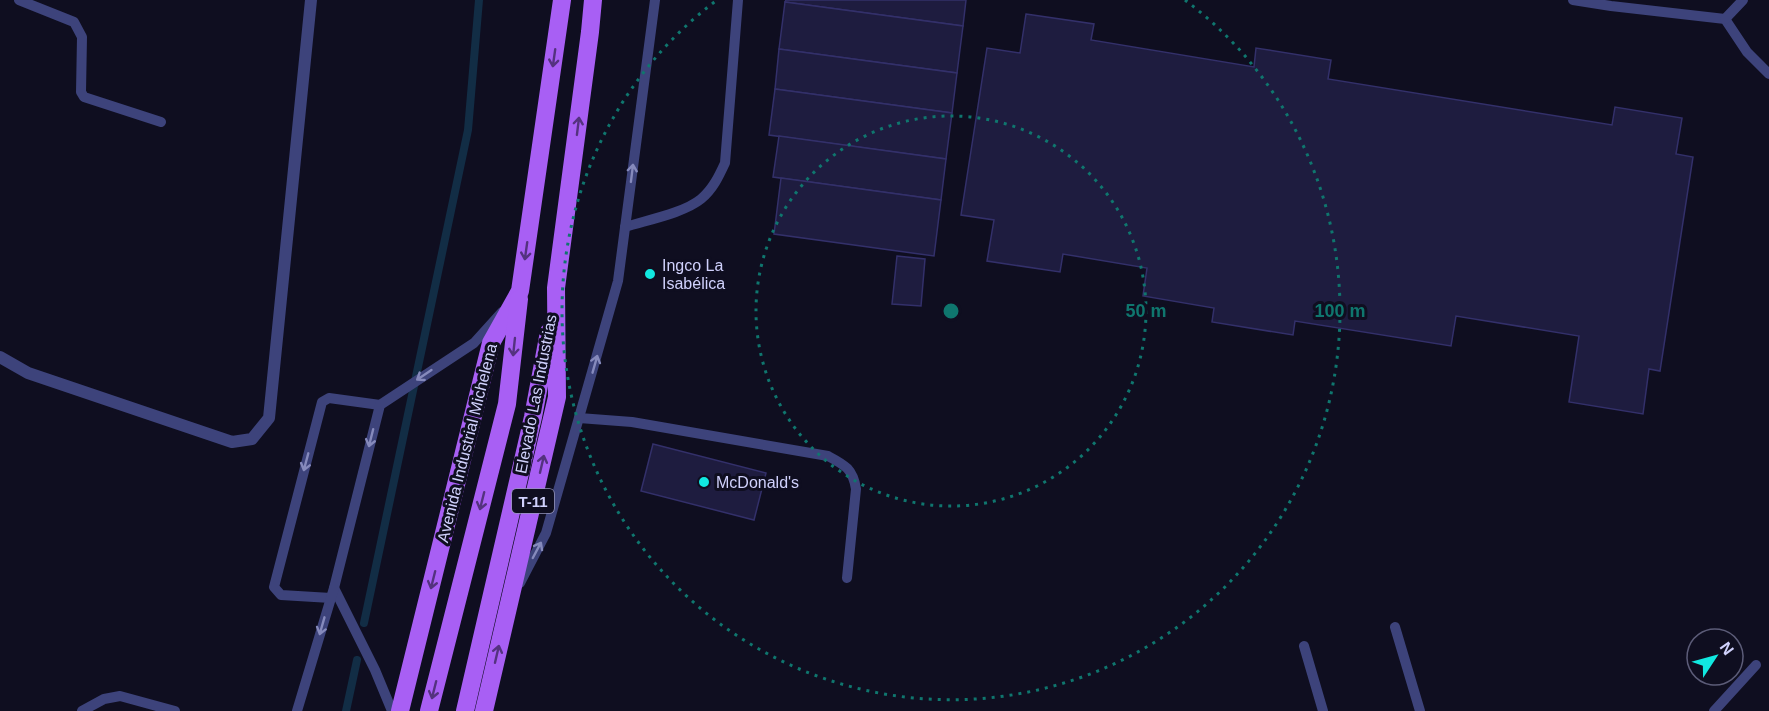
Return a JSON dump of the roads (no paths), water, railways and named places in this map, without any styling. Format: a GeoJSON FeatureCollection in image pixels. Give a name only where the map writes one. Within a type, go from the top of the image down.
{"type":"FeatureCollection","features":[{"type":"Feature","properties":{"kind":"main road","name":"Avenida Industrial Michelena"},"geometry":{"type":"LineString","coordinates":[[400,711],[491,343],[520,291],[562,0]]}},
{"type":"Feature","properties":{"kind":"main road","name":"T-11"},"geometry":{"type":"LineString","coordinates":[[488,706],[557,397],[556,288],[590,32],[592,0]]}},
{"type":"Feature","properties":{"kind":"main road","name":"Elevado Las Industrias"},"geometry":{"type":"LineString","coordinates":[[465,711],[537,394],[556,288]]}},
{"type":"Feature","properties":{"kind":"main road","name":"Elevado Las Industrias"},"geometry":{"type":"LineString","coordinates":[[429,711],[507,404],[520,291]]}},
{"type":"Feature","properties":{"kind":"street"},"geometry":{"type":"LineString","coordinates":[[0,357],[28,373],[232,442],[252,439],[269,418],[311,0]]}},
{"type":"Feature","properties":{"kind":"lane"},"geometry":{"type":"LineString","coordinates":[[19,0],[74,22],[82,37],[81,92],[84,97],[161,122]]}},
{"type":"Feature","properties":{"kind":"lane"},"geometry":{"type":"LineString","coordinates":[[510,602],[546,533],[618,281],[655,0]]}},
{"type":"Feature","properties":{"kind":"lane"},"geometry":{"type":"LineString","coordinates":[[625,227],[688,207],[702,198],[717,181],[725,163],[738,0]]}},
{"type":"Feature","properties":{"kind":"lane"},"geometry":{"type":"LineString","coordinates":[[1573,0],[1725,19],[1747,52],[1769,74]]}},
{"type":"Feature","properties":{"kind":"lane"},"geometry":{"type":"LineString","coordinates":[[1725,19],[1743,0]]}},
{"type":"Feature","properties":{"kind":"lane"},"geometry":{"type":"LineString","coordinates":[[297,711],[332,593],[380,405],[474,343],[520,291]]}},
{"type":"Feature","properties":{"kind":"lane"},"geometry":{"type":"LineString","coordinates":[[332,593],[281,595],[274,587],[322,402],[330,398],[380,405]]}},
{"type":"Feature","properties":{"kind":"lane"},"geometry":{"type":"LineString","coordinates":[[579,418],[632,422],[828,456],[845,465],[854,477],[856,489],[847,578]]}},
{"type":"Feature","properties":{"kind":"lane"},"geometry":{"type":"LineString","coordinates":[[332,593],[375,670],[392,711]]}},
{"type":"Feature","properties":{"kind":"lane"},"geometry":{"type":"LineString","coordinates":[[1395,627],[1420,711]]}},
{"type":"Feature","properties":{"kind":"lane"},"geometry":{"type":"LineString","coordinates":[[1304,646],[1323,711]]}},
{"type":"Feature","properties":{"kind":"lane"},"geometry":{"type":"LineString","coordinates":[[1714,711],[1756,665]]}},
{"type":"Feature","properties":{"kind":"lane"},"geometry":{"type":"LineString","coordinates":[[82,711],[104,699],[120,696],[175,711]]}},
{"type":"Feature","properties":{"kind":"waterway"},"geometry":{"type":"LineString","coordinates":[[364,623],[468,130],[479,0]]}},
{"type":"Feature","properties":{"kind":"waterway"},"geometry":{"type":"LineString","coordinates":[[346,711],[357,660]]}},
{"type":"Feature","properties":{"kind":"place","name":"Ingco La Isabélica"},"geometry":{"type":"Point","coordinates":[650,274]}},
{"type":"Feature","properties":{"kind":"place","name":"McDonald's"},"geometry":{"type":"Point","coordinates":[704,482]}}]}
